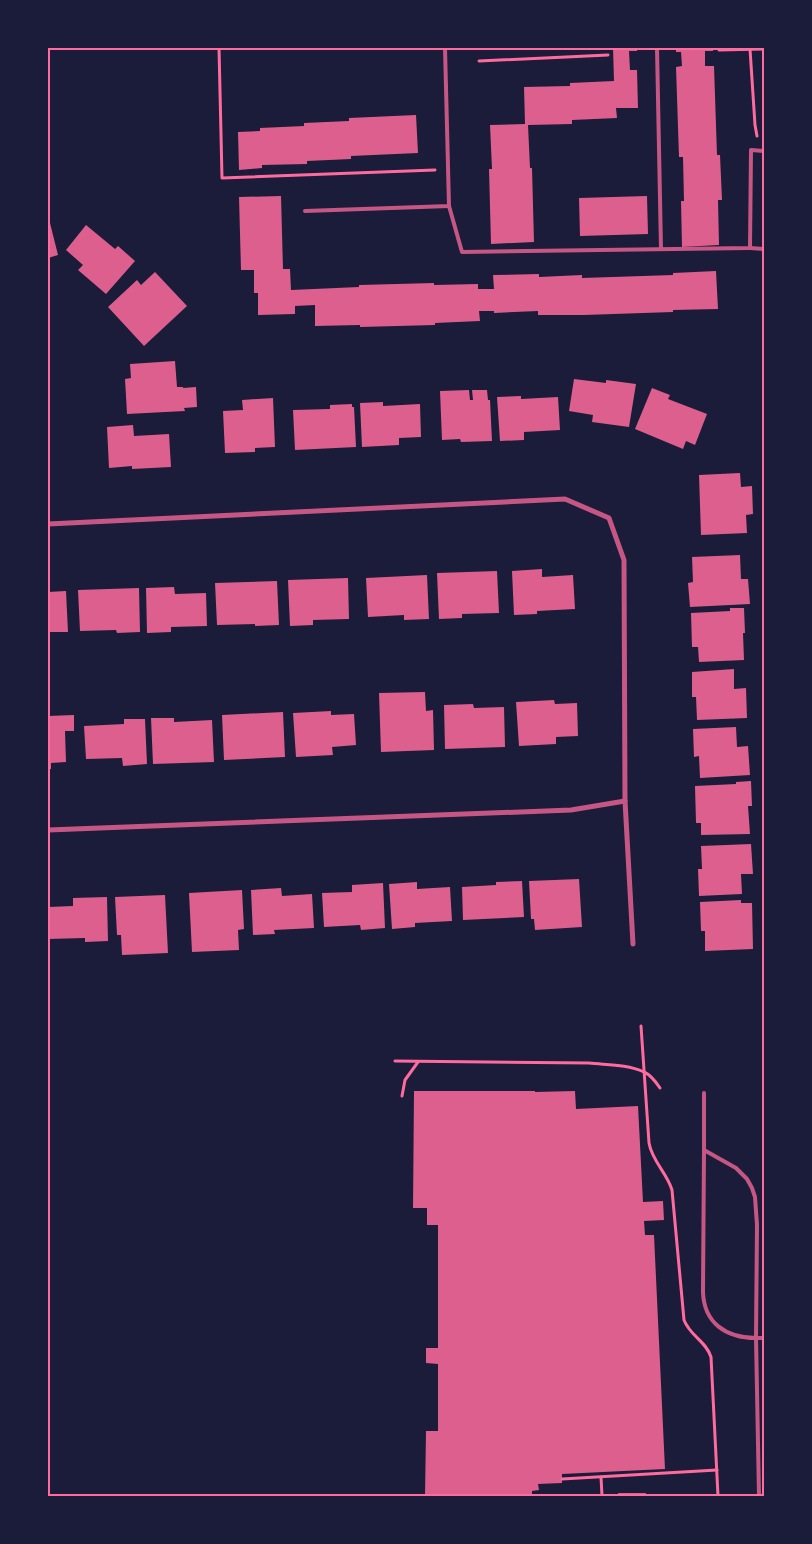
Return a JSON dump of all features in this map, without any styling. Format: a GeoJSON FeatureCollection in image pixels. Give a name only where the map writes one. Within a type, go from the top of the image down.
{"type":"FeatureCollection","features":[{"type":"Feature","properties":{"kind":"street"},"geometry":{"type":"LineString","coordinates":[[48,524],[565,499],[608,518],[624,560],[625,801],[633,944]]}},
{"type":"Feature","properties":{"kind":"street"},"geometry":{"type":"LineString","coordinates":[[48,830],[571,810],[625,801]]}},
{"type":"Feature","properties":{"kind":"lane"},"geometry":{"type":"LineString","coordinates":[[445,48],[449,206],[462,252],[764,249]]}},
{"type":"Feature","properties":{"kind":"lane"},"geometry":{"type":"LineString","coordinates":[[657,48],[661,250]]}},
{"type":"Feature","properties":{"kind":"lane"},"geometry":{"type":"LineString","coordinates":[[750,248],[750,150],[763,151]]}},
{"type":"Feature","properties":{"kind":"lane"},"geometry":{"type":"LineString","coordinates":[[305,211],[449,206]]}},
{"type":"Feature","properties":{"kind":"lane"},"geometry":{"type":"LineString","coordinates":[[704,1093],[703,1292],[705,1307],[711,1320],[728,1332],[739,1336],[764,1338]]}},
{"type":"Feature","properties":{"kind":"lane"},"geometry":{"type":"LineString","coordinates":[[704,1150],[736,1168],[747,1179],[755,1196],[759,1496]]}},
{"type":"Feature","properties":{"kind":"path"},"geometry":{"type":"LineString","coordinates":[[219,48],[222,178],[448,169]]}},
{"type":"Feature","properties":{"kind":"path"},"geometry":{"type":"LineString","coordinates":[[750,49],[755,125],[763,151]]}},
{"type":"Feature","properties":{"kind":"path"},"geometry":{"type":"LineString","coordinates":[[718,50],[764,49]]}},
{"type":"Feature","properties":{"kind":"path"},"geometry":{"type":"LineString","coordinates":[[479,60],[608,55]]}},
{"type":"Feature","properties":{"kind":"path"},"geometry":{"type":"LineString","coordinates":[[641,1026],[650,1147],[652,1155],[668,1178],[673,1196],[684,1320],[689,1331],[707,1348],[711,1357],[718,1496]]}},
{"type":"Feature","properties":{"kind":"path"},"geometry":{"type":"LineString","coordinates":[[395,1061],[589,1063],[630,1068],[644,1072],[660,1088]]}},
{"type":"Feature","properties":{"kind":"path"},"geometry":{"type":"LineString","coordinates":[[402,1096],[405,1080],[418,1061]]}},
{"type":"Feature","properties":{"kind":"path"},"geometry":{"type":"LineString","coordinates":[[562,1479],[717,1470]]}},
{"type":"Feature","properties":{"kind":"path"},"geometry":{"type":"LineString","coordinates":[[601,1477],[602,1496]]}},
{"type":"Feature","properties":{"kind":"building"},"geometry":{"type":"Polygon","coordinates":[[[613,48],[637,48],[637,51],[629,51],[630,70],[637,70],[638,108],[616,108],[617,118],[572,120],[572,124],[528,125],[530,168],[532,168],[534,242],[491,244],[489,169],[492,169],[490,125],[525,124],[524,87],[570,86],[570,83],[614,81],[613,48]]]}},
{"type":"Feature","properties":{"kind":"building"},"geometry":{"type":"Polygon","coordinates":[[[676,48],[713,48],[713,51],[705,51],[705,66],[714,66],[717,155],[720,155],[722,200],[718,200],[719,245],[682,247],[681,201],[684,201],[683,157],[679,157],[676,67],[682,66],[681,52],[676,52],[676,48]]]}},
{"type":"Feature","properties":{"kind":"building"},"geometry":{"type":"Polygon","coordinates":[[[416,115],[418,153],[351,156],[351,159],[307,161],[307,164],[262,165],[262,168],[239,170],[238,132],[260,131],[260,128],[304,126],[304,123],[349,121],[349,118],[416,115]]]}},
{"type":"Feature","properties":{"kind":"building"},"geometry":{"type":"Polygon","coordinates":[[[281,196],[283,269],[290,269],[291,290],[359,287],[359,285],[434,283],[434,285],[478,284],[478,289],[494,289],[493,275],[539,274],[539,277],[582,275],[582,278],[673,275],[673,273],[716,271],[718,309],[584,315],[538,315],[538,311],[494,313],[494,311],[479,311],[480,321],[435,323],[435,325],[360,327],[360,325],[315,326],[315,305],[295,306],[295,314],[258,315],[258,293],[254,293],[254,270],[241,270],[239,197],[281,196]]]}},
{"type":"Feature","properties":{"kind":"building"},"geometry":{"type":"Polygon","coordinates":[[[647,196],[648,234],[580,236],[579,198],[647,196]]]}},
{"type":"Feature","properties":{"kind":"building"},"geometry":{"type":"Polygon","coordinates":[[[48,215],[58,255],[48,258],[48,215]]]}},
{"type":"Feature","properties":{"kind":"building"},"geometry":{"type":"Polygon","coordinates":[[[86,225],[115,249],[118,246],[135,261],[106,294],[78,270],[83,265],[66,250],[86,225]]]}},
{"type":"Feature","properties":{"kind":"building"},"geometry":{"type":"Polygon","coordinates":[[[155,272],[187,306],[144,346],[108,307],[137,280],[141,285],[155,272]]]}},
{"type":"Feature","properties":{"kind":"building"},"geometry":{"type":"Polygon","coordinates":[[[175,361],[177,387],[196,387],[197,407],[184,408],[185,411],[127,414],[125,379],[131,378],[130,364],[175,361]]]}},
{"type":"Feature","properties":{"kind":"building"},"geometry":{"type":"Polygon","coordinates":[[[574,379],[606,383],[606,380],[636,384],[629,427],[592,422],[593,415],[569,411],[574,379]]]}},
{"type":"Feature","properties":{"kind":"building"},"geometry":{"type":"Polygon","coordinates":[[[652,388],[670,395],[668,399],[707,414],[695,445],[686,441],[683,449],[635,429],[652,388]]]}},
{"type":"Feature","properties":{"kind":"building"},"geometry":{"type":"Polygon","coordinates":[[[469,390],[470,400],[473,400],[472,390],[487,390],[488,400],[490,400],[492,441],[461,442],[460,439],[442,440],[440,391],[469,390]]]}},
{"type":"Feature","properties":{"kind":"building"},"geometry":{"type":"Polygon","coordinates":[[[521,396],[521,399],[558,397],[560,430],[524,432],[524,440],[500,441],[497,397],[521,396]]]}},
{"type":"Feature","properties":{"kind":"building"},"geometry":{"type":"Polygon","coordinates":[[[273,398],[275,447],[255,448],[255,452],[225,453],[223,411],[243,410],[242,400],[273,398]]]}},
{"type":"Feature","properties":{"kind":"building"},"geometry":{"type":"Polygon","coordinates":[[[383,402],[383,406],[420,404],[421,437],[399,438],[399,445],[362,447],[360,403],[383,402]]]}},
{"type":"Feature","properties":{"kind":"building"},"geometry":{"type":"Polygon","coordinates":[[[352,404],[352,407],[354,407],[356,447],[295,450],[293,410],[330,409],[330,405],[352,404]]]}},
{"type":"Feature","properties":{"kind":"building"},"geometry":{"type":"Polygon","coordinates":[[[133,425],[134,436],[169,434],[171,467],[132,469],[132,466],[109,468],[107,427],[133,425]]]}},
{"type":"Feature","properties":{"kind":"building"},"geometry":{"type":"Polygon","coordinates":[[[740,473],[741,487],[752,486],[753,514],[746,515],[747,533],[701,535],[699,475],[740,473]]]}},
{"type":"Feature","properties":{"kind":"building"},"geometry":{"type":"Polygon","coordinates":[[[740,555],[741,579],[748,579],[750,604],[690,607],[688,583],[693,582],[692,557],[740,555]]]}},
{"type":"Feature","properties":{"kind":"building"},"geometry":{"type":"Polygon","coordinates":[[[542,569],[542,577],[573,575],[575,609],[537,611],[537,614],[514,615],[512,571],[542,569]]]}},
{"type":"Feature","properties":{"kind":"building"},"geometry":{"type":"Polygon","coordinates":[[[497,571],[499,613],[462,614],[462,618],[439,619],[437,573],[497,571]]]}},
{"type":"Feature","properties":{"kind":"building"},"geometry":{"type":"Polygon","coordinates":[[[427,575],[429,619],[404,620],[404,615],[368,617],[366,578],[427,575]]]}},
{"type":"Feature","properties":{"kind":"building"},"geometry":{"type":"Polygon","coordinates":[[[348,578],[349,619],[313,620],[313,625],[290,626],[288,580],[348,578]]]}},
{"type":"Feature","properties":{"kind":"building"},"geometry":{"type":"Polygon","coordinates":[[[277,581],[279,625],[217,625],[215,583],[277,581]]]}},
{"type":"Feature","properties":{"kind":"building"},"geometry":{"type":"Polygon","coordinates":[[[174,587],[175,594],[206,593],[207,626],[171,627],[171,632],[147,633],[146,588],[174,587]]]}},
{"type":"Feature","properties":{"kind":"building"},"geometry":{"type":"Polygon","coordinates":[[[139,588],[140,632],[117,633],[116,630],[80,631],[78,590],[139,588]]]}},
{"type":"Feature","properties":{"kind":"building"},"geometry":{"type":"Polygon","coordinates":[[[66,591],[68,632],[48,632],[48,592],[66,591]]]}},
{"type":"Feature","properties":{"kind":"building"},"geometry":{"type":"Polygon","coordinates":[[[730,608],[744,608],[744,660],[699,662],[698,647],[692,647],[691,613],[730,611],[730,608]]]}},
{"type":"Feature","properties":{"kind":"building"},"geometry":{"type":"Polygon","coordinates":[[[734,669],[734,689],[746,688],[747,718],[697,720],[696,697],[692,697],[692,672],[734,669]]]}},
{"type":"Feature","properties":{"kind":"building"},"geometry":{"type":"Polygon","coordinates":[[[425,692],[426,711],[433,710],[434,750],[381,752],[379,693],[425,692]]]}},
{"type":"Feature","properties":{"kind":"building"},"geometry":{"type":"Polygon","coordinates":[[[554,700],[555,704],[577,703],[578,736],[556,737],[556,744],[519,746],[516,702],[554,700]]]}},
{"type":"Feature","properties":{"kind":"building"},"geometry":{"type":"Polygon","coordinates":[[[473,704],[474,708],[504,707],[505,747],[445,749],[444,705],[473,704]]]}},
{"type":"Feature","properties":{"kind":"building"},"geometry":{"type":"Polygon","coordinates":[[[331,711],[331,715],[354,714],[356,745],[332,747],[333,755],[296,757],[293,713],[331,711]]]}},
{"type":"Feature","properties":{"kind":"building"},"geometry":{"type":"Polygon","coordinates":[[[283,712],[285,757],[224,760],[222,715],[283,712]]]}},
{"type":"Feature","properties":{"kind":"building"},"geometry":{"type":"Polygon","coordinates":[[[74,715],[74,731],[65,731],[66,762],[51,763],[51,769],[48,769],[48,716],[74,715]]]}},
{"type":"Feature","properties":{"kind":"building"},"geometry":{"type":"Polygon","coordinates":[[[151,718],[174,718],[174,722],[212,720],[214,762],[153,764],[151,718]]]}},
{"type":"Feature","properties":{"kind":"building"},"geometry":{"type":"Polygon","coordinates":[[[124,719],[145,719],[147,764],[123,766],[122,758],[86,759],[84,726],[124,724],[124,719]]]}},
{"type":"Feature","properties":{"kind":"building"},"geometry":{"type":"Polygon","coordinates":[[[736,727],[737,747],[748,746],[750,775],[700,778],[699,756],[694,757],[693,729],[736,727]]]}},
{"type":"Feature","properties":{"kind":"building"},"geometry":{"type":"Polygon","coordinates":[[[751,781],[752,806],[748,806],[750,834],[701,835],[701,823],[696,823],[695,786],[736,784],[736,782],[751,781]]]}},
{"type":"Feature","properties":{"kind":"building"},"geometry":{"type":"Polygon","coordinates":[[[751,844],[753,874],[741,874],[742,894],[699,896],[698,869],[702,869],[701,846],[751,844]]]}},
{"type":"Feature","properties":{"kind":"building"},"geometry":{"type":"Polygon","coordinates":[[[579,879],[582,927],[535,930],[534,919],[531,919],[529,881],[579,879]]]}},
{"type":"Feature","properties":{"kind":"building"},"geometry":{"type":"Polygon","coordinates":[[[522,881],[524,917],[463,920],[462,887],[496,885],[496,882],[522,881]]]}},
{"type":"Feature","properties":{"kind":"building"},"geometry":{"type":"Polygon","coordinates":[[[417,882],[417,889],[450,887],[452,921],[415,923],[415,927],[392,929],[389,884],[417,882]]]}},
{"type":"Feature","properties":{"kind":"building"},"geometry":{"type":"Polygon","coordinates":[[[383,883],[385,928],[361,930],[360,925],[324,927],[322,893],[352,892],[352,885],[383,883]]]}},
{"type":"Feature","properties":{"kind":"building"},"geometry":{"type":"Polygon","coordinates":[[[281,888],[282,896],[312,894],[314,928],[274,930],[275,934],[253,935],[251,890],[281,888]]]}},
{"type":"Feature","properties":{"kind":"building"},"geometry":{"type":"Polygon","coordinates":[[[242,890],[244,929],[238,930],[239,950],[192,952],[189,893],[242,890]]]}},
{"type":"Feature","properties":{"kind":"building"},"geometry":{"type":"Polygon","coordinates":[[[165,895],[168,953],[122,955],[121,935],[117,935],[115,897],[165,895]]]}},
{"type":"Feature","properties":{"kind":"building"},"geometry":{"type":"Polygon","coordinates":[[[107,897],[108,941],[85,942],[85,938],[48,939],[48,907],[73,906],[73,898],[107,897]]]}},
{"type":"Feature","properties":{"kind":"building"},"geometry":{"type":"Polygon","coordinates":[[[741,900],[741,903],[752,903],[753,949],[705,951],[705,931],[701,931],[700,902],[741,900]]]}},
{"type":"Feature","properties":{"kind":"building"},"geometry":{"type":"Polygon","coordinates":[[[414,1091],[575,1091],[576,1109],[638,1106],[643,1202],[663,1201],[664,1220],[644,1221],[645,1235],[654,1235],[665,1469],[562,1474],[562,1483],[538,1484],[539,1490],[532,1491],[532,1496],[425,1496],[426,1431],[438,1431],[438,1364],[426,1363],[426,1348],[438,1348],[438,1225],[427,1225],[427,1208],[413,1208],[414,1091]]]}},
{"type":"Feature","properties":{"kind":"building"},"geometry":{"type":"Polygon","coordinates":[[[618,1493],[646,1493],[646,1496],[618,1496],[618,1493]]]}}]}
